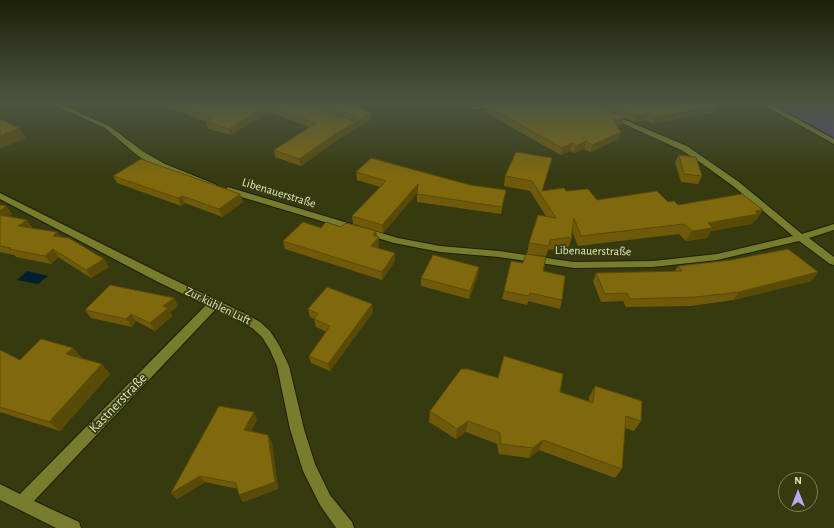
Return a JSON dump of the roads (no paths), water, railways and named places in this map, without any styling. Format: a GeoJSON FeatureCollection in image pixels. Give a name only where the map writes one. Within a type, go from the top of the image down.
{"type":"FeatureCollection","features":[{"type":"Feature","properties":{"kind":"street","name":"Libenauerstraße"},"geometry":{"type":"LineString","coordinates":[[108,129],[141,154],[162,166],[227,190],[360,231],[397,241],[440,249],[499,254],[574,265],[653,264],[717,257],[802,237],[834,226]]}},
{"type":"Feature","properties":{"kind":"street"},"geometry":{"type":"LineString","coordinates":[[639,129],[689,151],[722,173],[778,220],[834,262]]}},
{"type":"Feature","properties":{"kind":"street"},"geometry":{"type":"LineString","coordinates":[[810,129],[834,142]]}},
{"type":"Feature","properties":{"kind":"street","name":"Zur kühlen Luft"},"geometry":{"type":"LineString","coordinates":[[0,196],[242,317],[256,325],[266,334],[275,348],[287,383],[297,429],[308,466],[325,500],[346,528]]}},
{"type":"Feature","properties":{"kind":"street","name":"Kastnerstraße"},"geometry":{"type":"LineString","coordinates":[[22,502],[214,304]]}},
{"type":"Feature","properties":{"kind":"street"},"geometry":{"type":"LineString","coordinates":[[0,492],[73,528]]}},
{"type":"Feature","properties":{"kind":"water"},"geometry":{"type":"Polygon","coordinates":[[[27,271],[48,276],[38,284],[17,280],[27,271]]]}}]}
